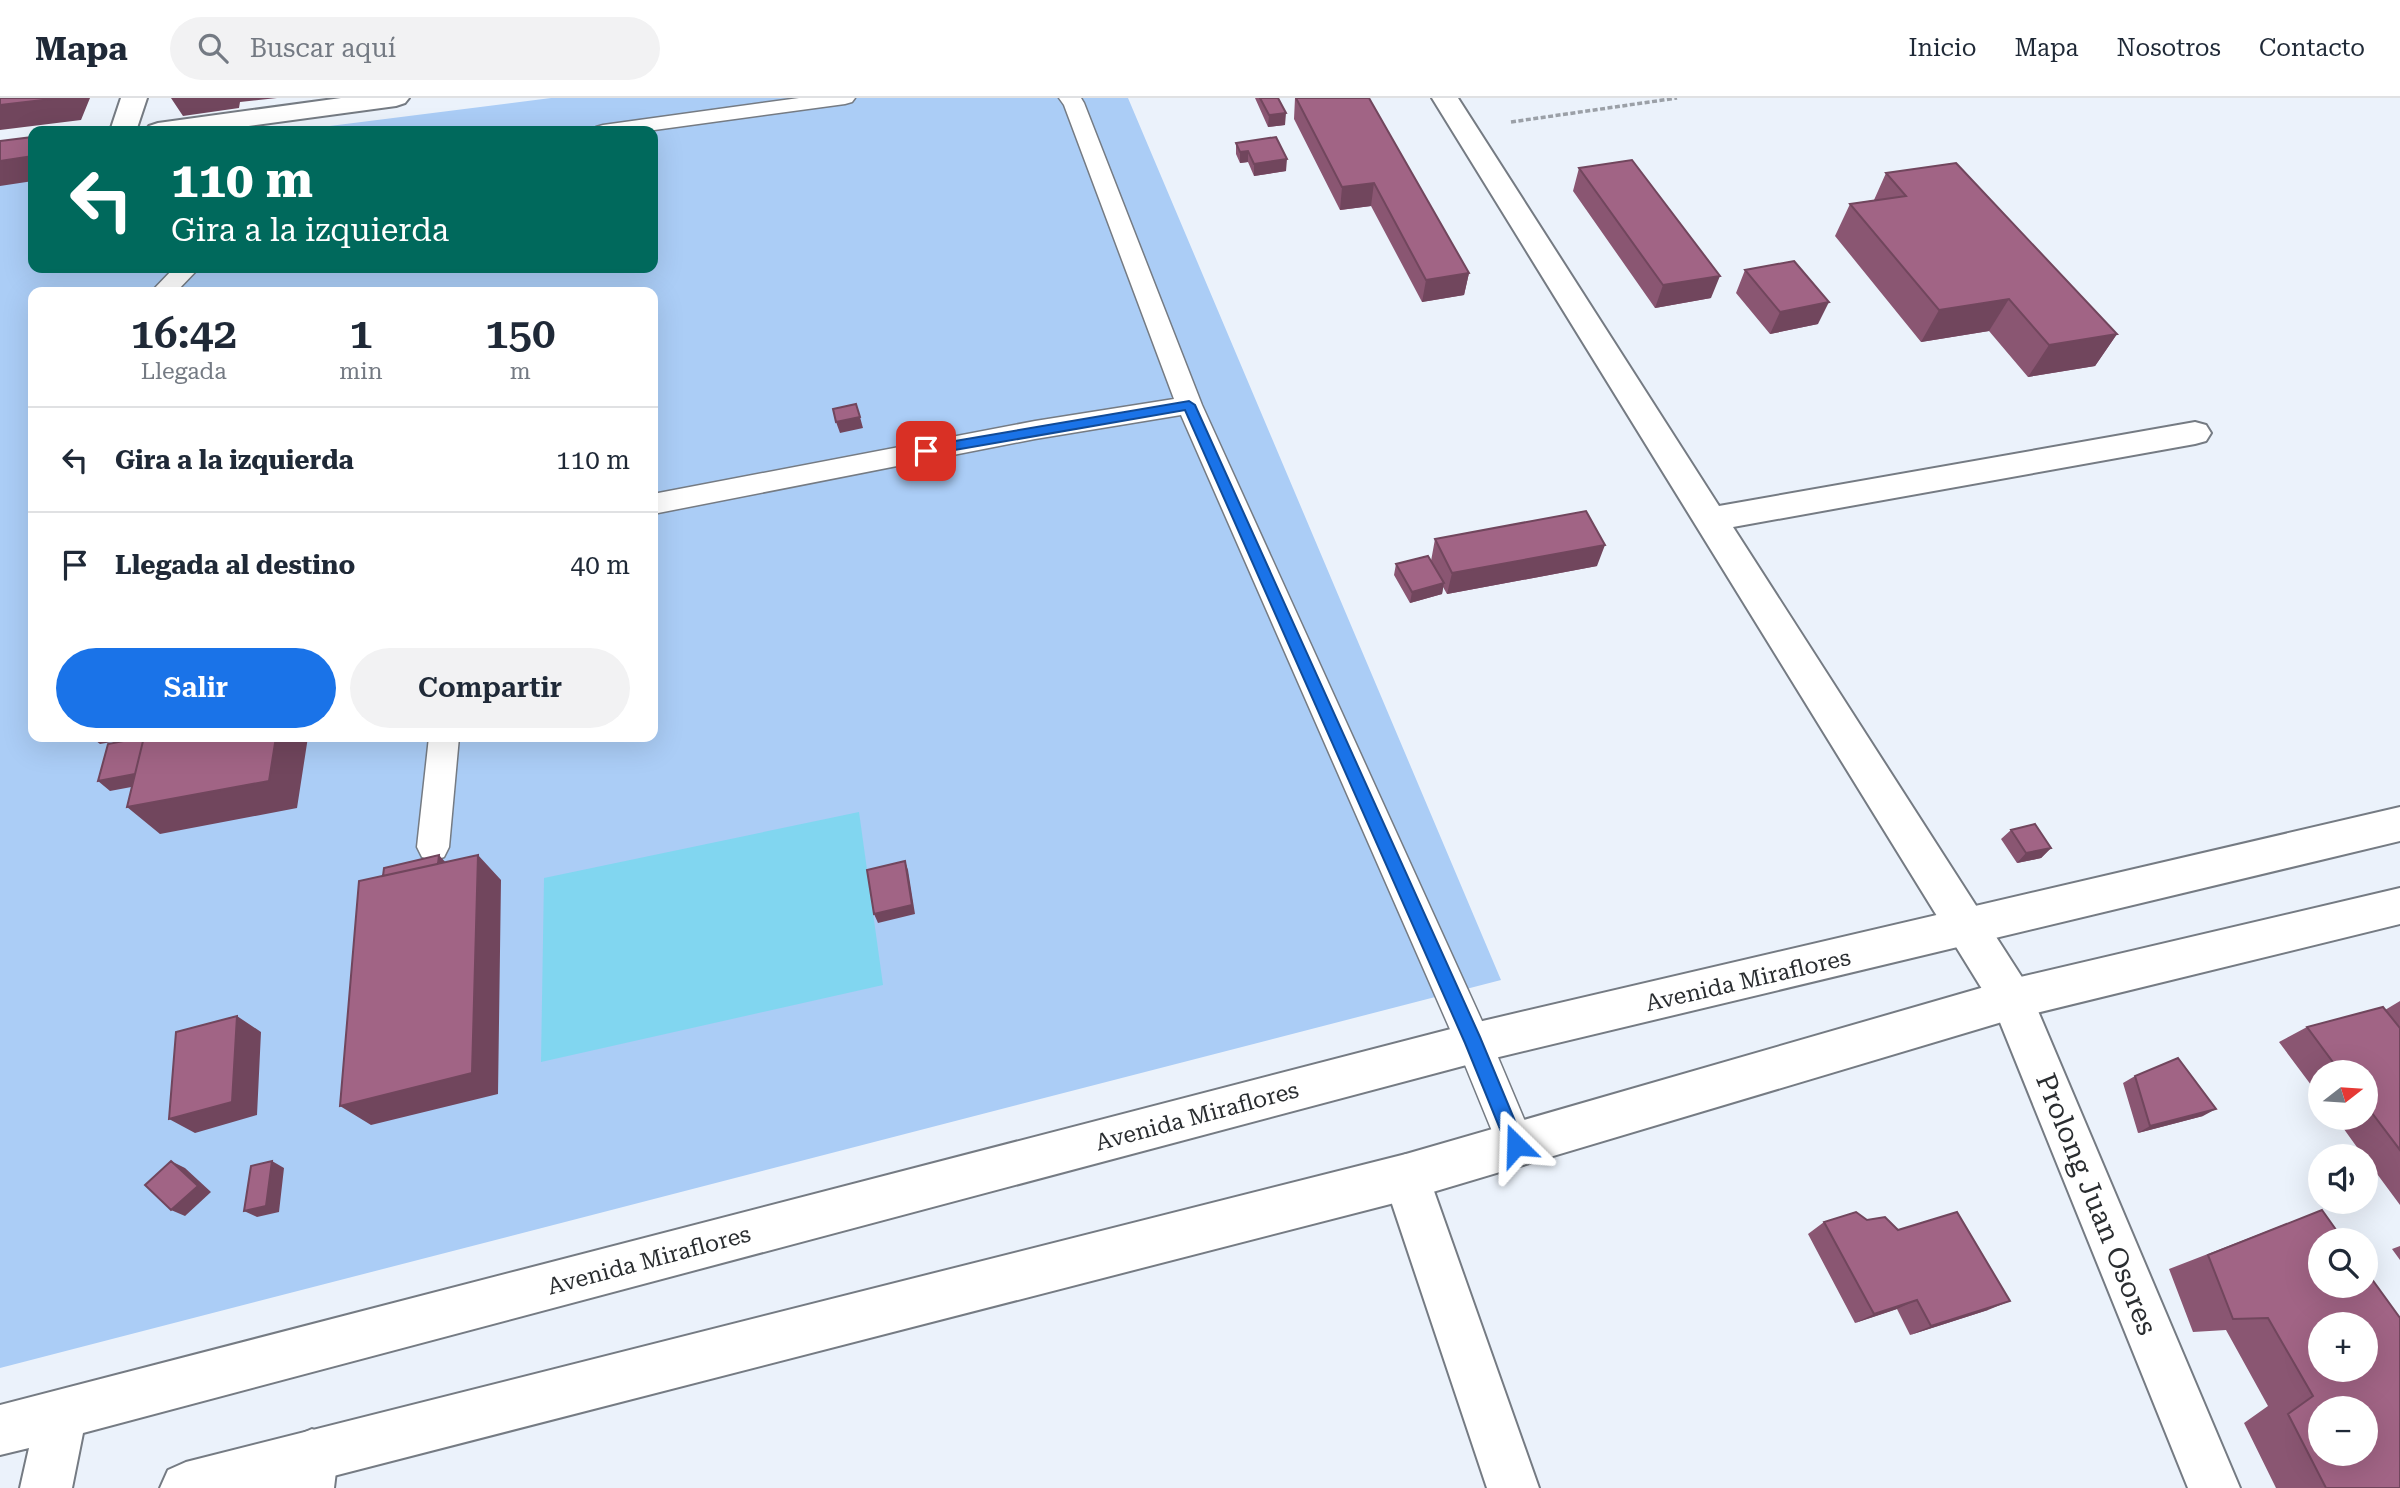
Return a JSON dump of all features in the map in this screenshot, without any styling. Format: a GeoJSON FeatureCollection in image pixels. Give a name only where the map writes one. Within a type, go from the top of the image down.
{"type":"FeatureCollection","features":[{"type":"Feature","properties":{"kind":"street"},"geometry":{"type":"LineString","coordinates":[[125,126],[134,98]]}},
{"type":"Feature","properties":{"kind":"street"},"geometry":{"type":"LineString","coordinates":[[194,126],[396,98]]}},
{"type":"Feature","properties":{"kind":"street","name":"Prolong Juan Osores"},"geometry":{"type":"LineString","coordinates":[[1445,98],[2012,999],[2214,1488]]}},
{"type":"Feature","properties":{"kind":"street"},"geometry":{"type":"LineString","coordinates":[[1711,519],[2195,433]]}},
{"type":"Feature","properties":{"kind":"street","name":"Avenida Miraflores"},"geometry":{"type":"LineString","coordinates":[[0,1430],[1474,1043],[2400,824]]}},
{"type":"Feature","properties":{"kind":"street"},"geometry":{"type":"LineString","coordinates":[[187,1488],[310,1472],[1406,1177],[2012,999],[2400,906]]}},
{"type":"Feature","properties":{"kind":"street"},"geometry":{"type":"LineString","coordinates":[[1406,1177],[1513,1488]]}},
{"type":"Feature","properties":{"kind":"street"},"geometry":{"type":"LineString","coordinates":[[46,1488],[62,1414]]}},
{"type":"Feature","properties":{"kind":"lane"},"geometry":{"type":"LineString","coordinates":[[640,126],[845,98]]}},
{"type":"Feature","properties":{"kind":"lane"},"geometry":{"type":"LineString","coordinates":[[1069,98],[1074,103],[1189,405],[1474,1043],[1516,1145]]}},
{"type":"Feature","properties":{"kind":"lane"},"geometry":{"type":"LineString","coordinates":[[168,287],[182,273]]}},
{"type":"Feature","properties":{"kind":"lane"},"geometry":{"type":"LineString","coordinates":[[658,503],[1035,430],[1189,405]]}},
{"type":"Feature","properties":{"kind":"lane"},"geometry":{"type":"LineString","coordinates":[[433,847],[443,742]]}},
{"type":"Feature","properties":{"kind":"path"},"geometry":{"type":"LineString","coordinates":[[1467,132],[1534,117],[1677,98]]}},
{"type":"Feature","properties":{"kind":"shaded area"},"geometry":{"type":"Polygon","coordinates":[[[551,98],[1128,98],[1501,980],[0,1368],[0,168],[28,165],[28,273],[658,273],[658,126],[330,126],[551,98]]]}},
{"type":"Feature","properties":{"kind":"shaded area"},"geometry":{"type":"Polygon","coordinates":[[[859,812],[883,985],[541,1062],[544,878],[859,812]]]}},
{"type":"Feature","properties":{"kind":"building"},"geometry":{"type":"Polygon","coordinates":[[[0,98],[60,98],[0,105],[0,98]]]}},
{"type":"Feature","properties":{"kind":"building"},"geometry":{"type":"Polygon","coordinates":[[[1260,98],[1278,98],[1286,113],[1269,115],[1260,98]]]}},
{"type":"Feature","properties":{"kind":"building"},"geometry":{"type":"Polygon","coordinates":[[[1296,98],[1369,98],[1469,273],[1426,280],[1374,183],[1342,187],[1296,98]]]}},
{"type":"Feature","properties":{"kind":"building"},"geometry":{"type":"Polygon","coordinates":[[[1276,137],[1287,159],[1254,164],[1248,151],[1240,152],[1236,143],[1276,137]]]}},
{"type":"Feature","properties":{"kind":"building"},"geometry":{"type":"Polygon","coordinates":[[[28,138],[28,157],[0,161],[0,141],[28,138]]]}},
{"type":"Feature","properties":{"kind":"building"},"geometry":{"type":"Polygon","coordinates":[[[1632,160],[1720,276],[1663,285],[1579,168],[1632,160]]]}},
{"type":"Feature","properties":{"kind":"building"},"geometry":{"type":"Polygon","coordinates":[[[1956,163],[2117,334],[2049,345],[2009,299],[1939,310],[1850,204],[1906,196],[1886,173],[1956,163]]]}},
{"type":"Feature","properties":{"kind":"building"},"geometry":{"type":"Polygon","coordinates":[[[1794,261],[1829,302],[1780,312],[1745,270],[1794,261]]]}},
{"type":"Feature","properties":{"kind":"building"},"geometry":{"type":"Polygon","coordinates":[[[856,404],[860,417],[836,422],[833,409],[856,404]]]}},
{"type":"Feature","properties":{"kind":"building"},"geometry":{"type":"Polygon","coordinates":[[[1586,511],[1605,545],[1452,573],[1435,539],[1586,511]]]}},
{"type":"Feature","properties":{"kind":"building"},"geometry":{"type":"Polygon","coordinates":[[[1428,556],[1444,583],[1412,592],[1396,564],[1428,556]]]}},
{"type":"Feature","properties":{"kind":"building"},"geometry":{"type":"Polygon","coordinates":[[[143,742],[275,742],[269,781],[127,807],[143,742]]]}},
{"type":"Feature","properties":{"kind":"building"},"geometry":{"type":"Polygon","coordinates":[[[143,742],[135,774],[98,781],[108,744],[143,742]]]}},
{"type":"Feature","properties":{"kind":"building"},"geometry":{"type":"Polygon","coordinates":[[[2035,824],[2051,848],[2026,853],[2011,830],[2035,824]]]}},
{"type":"Feature","properties":{"kind":"building"},"geometry":{"type":"Polygon","coordinates":[[[439,855],[438,864],[383,876],[384,868],[439,855]]]}},
{"type":"Feature","properties":{"kind":"building"},"geometry":{"type":"Polygon","coordinates":[[[478,855],[472,1073],[340,1106],[359,881],[478,855]]]}},
{"type":"Feature","properties":{"kind":"building"},"geometry":{"type":"Polygon","coordinates":[[[905,861],[912,905],[874,914],[867,870],[905,861]]]}},
{"type":"Feature","properties":{"kind":"building"},"geometry":{"type":"Polygon","coordinates":[[[2383,1007],[2400,1028],[2400,1150],[2378,1121],[2378,1060],[2331,1060],[2307,1027],[2383,1007]]]}},
{"type":"Feature","properties":{"kind":"building"},"geometry":{"type":"Polygon","coordinates":[[[237,1016],[232,1102],[169,1119],[176,1032],[237,1016]]]}},
{"type":"Feature","properties":{"kind":"building"},"geometry":{"type":"Polygon","coordinates":[[[2178,1058],[2216,1109],[2150,1126],[2135,1076],[2178,1058]]]}},
{"type":"Feature","properties":{"kind":"building"},"geometry":{"type":"Polygon","coordinates":[[[171,1161],[198,1186],[171,1210],[145,1185],[171,1161]]]}},
{"type":"Feature","properties":{"kind":"building"},"geometry":{"type":"Polygon","coordinates":[[[272,1161],[266,1206],[244,1211],[251,1166],[272,1161]]]}},
{"type":"Feature","properties":{"kind":"building"},"geometry":{"type":"Polygon","coordinates":[[[1856,1212],[1867,1220],[1885,1217],[1898,1230],[1957,1212],[2010,1301],[1931,1326],[1917,1300],[1874,1314],[1824,1222],[1856,1212]]]}},
{"type":"Feature","properties":{"kind":"building"},"geometry":{"type":"Polygon","coordinates":[[[2312,1214],[2325,1214],[2335,1228],[2308,1228],[2308,1298],[2378,1298],[2378,1288],[2400,1318],[2400,1488],[2326,1488],[2315,1466],[2378,1466],[2378,1396],[2313,1396],[2268,1318],[2233,1319],[2208,1255],[2312,1214]]]}},
{"type":"Feature","properties":{"kind":"building"},"geometry":{"type":"Polygon","coordinates":[[[2308,1400],[2308,1453],[2288,1414],[2308,1400]]]}},
{"type":"Feature","properties":{"kind":"route"},"geometry":{"type":"LineString","coordinates":[[926,451],[1189,405],[1474,1043],[1516,1145]]}}]}
